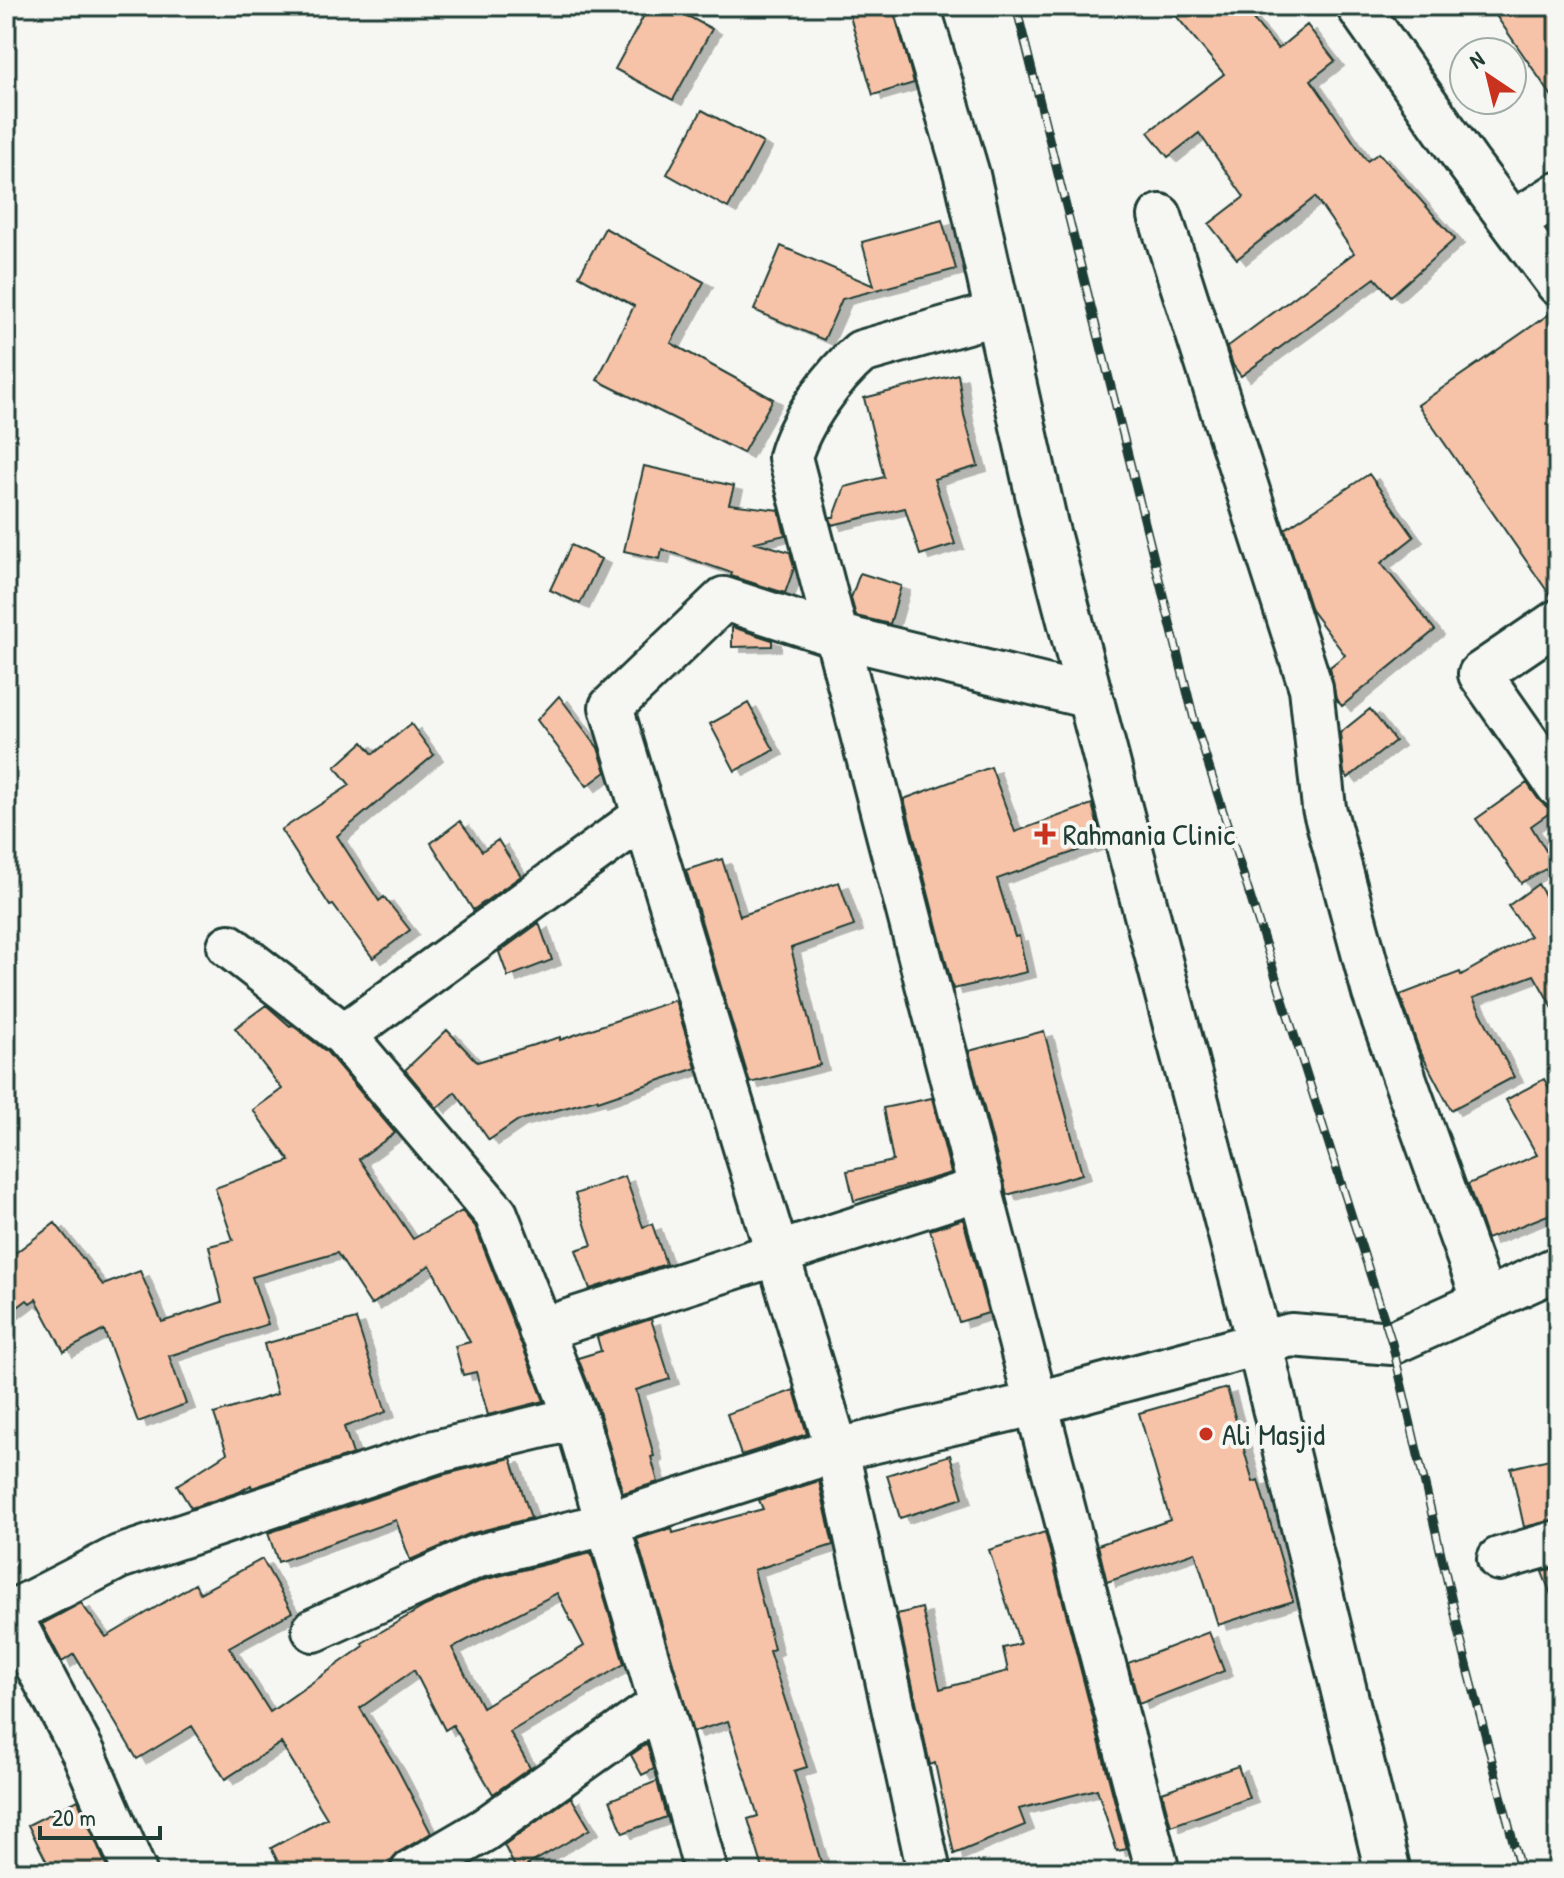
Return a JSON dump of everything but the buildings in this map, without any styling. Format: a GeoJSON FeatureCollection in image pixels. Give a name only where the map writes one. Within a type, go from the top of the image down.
{"type":"FeatureCollection","features":[{"type":"Feature","properties":{"kind":"street"},"geometry":{"type":"LineString","coordinates":[[917,6],[967,175],[1045,525],[1259,1342],[1388,1872]]}},
{"type":"Feature","properties":{"kind":"street"},"geometry":{"type":"LineString","coordinates":[[1358,6],[1558,284]]}},
{"type":"Feature","properties":{"kind":"street"},"geometry":{"type":"LineString","coordinates":[[1514,222],[1558,194]]}},
{"type":"Feature","properties":{"kind":"street"},"geometry":{"type":"LineString","coordinates":[[1160,216],[1311,688],[1324,808],[1374,993],[1484,1301]]}},
{"type":"Feature","properties":{"kind":"street"},"geometry":{"type":"LineString","coordinates":[[998,313],[861,352],[844,367],[796,436],[790,457],[1158,1872]]}},
{"type":"Feature","properties":{"kind":"street"},"geometry":{"type":"LineString","coordinates":[[929,1872],[837,1450],[611,707],[724,599],[838,636],[1090,697]]}},
{"type":"Feature","properties":{"kind":"street"},"geometry":{"type":"LineString","coordinates":[[1558,621],[1480,674],[1558,786]]}},
{"type":"Feature","properties":{"kind":"street"},"geometry":{"type":"LineString","coordinates":[[344,1035],[644,816]]}},
{"type":"Feature","properties":{"kind":"street"},"geometry":{"type":"LineString","coordinates":[[229,946],[344,1035],[496,1214],[576,1418],[661,1704],[706,1872]]}},
{"type":"Feature","properties":{"kind":"street"},"geometry":{"type":"LineString","coordinates":[[540,1330],[982,1188]]}},
{"type":"Feature","properties":{"kind":"street"},"geometry":{"type":"LineString","coordinates":[[314,1630],[475,1557],[606,1524],[837,1450],[1038,1403],[1291,1335],[1392,1343],[1558,1268]]}},
{"type":"Feature","properties":{"kind":"street"},"geometry":{"type":"LineString","coordinates":[[135,1872],[84,1754],[7,1614],[119,1557],[435,1452],[576,1418]]}},
{"type":"Feature","properties":{"kind":"street"},"geometry":{"type":"LineString","coordinates":[[1499,1559],[1558,1542]]}},
{"type":"Feature","properties":{"kind":"street"},"geometry":{"type":"LineString","coordinates":[[412,1872],[484,1830],[661,1704]]}},
{"type":"Feature","properties":{"kind":"railway"},"geometry":{"type":"LineString","coordinates":[[1016,6],[1195,723],[1392,1343],[1464,1653],[1521,1872]]}},
{"type":"Feature","properties":{"kind":"place","name":"Rahmania Clinic"},"geometry":{"type":"Point","coordinates":[1045,834]}},
{"type":"Feature","properties":{"kind":"place","name":"Ali Masjid"},"geometry":{"type":"Point","coordinates":[1206,1434]}}]}
